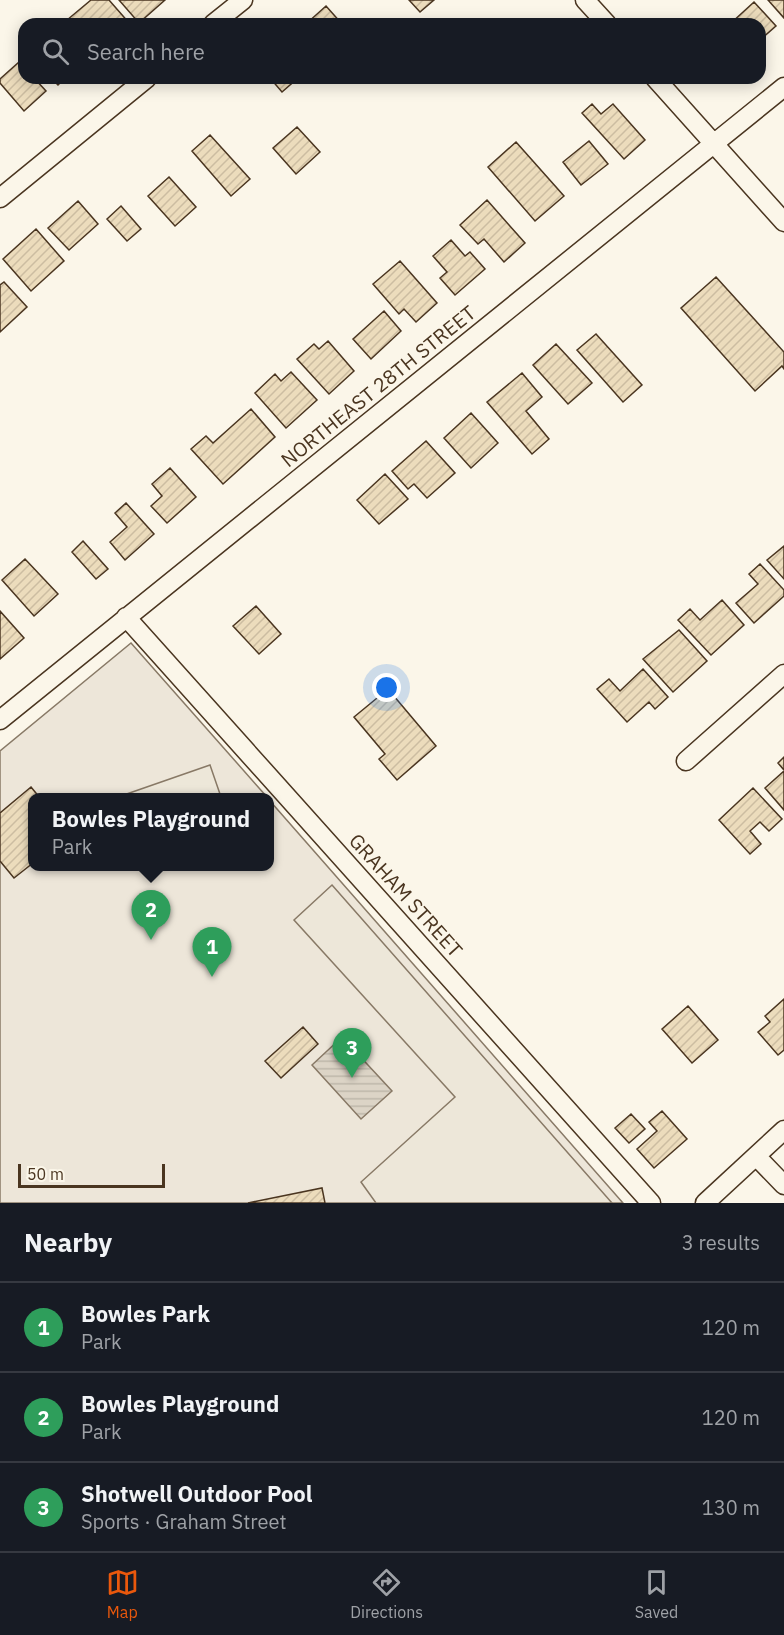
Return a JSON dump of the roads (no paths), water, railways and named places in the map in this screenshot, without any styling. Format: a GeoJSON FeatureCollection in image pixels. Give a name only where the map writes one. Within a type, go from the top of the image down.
{"type":"FeatureCollection","features":[{"type":"Feature","properties":{"kind":"street"},"geometry":{"type":"LineString","coordinates":[[220,18],[243,0]]}},
{"type":"Feature","properties":{"kind":"street"},"geometry":{"type":"LineString","coordinates":[[585,0],[602,18]]}},
{"type":"Feature","properties":{"kind":"street"},"geometry":{"type":"LineString","coordinates":[[0,198],[140,84]]}},
{"type":"Feature","properties":{"kind":"street"},"geometry":{"type":"LineString","coordinates":[[660,84],[784,222]]}},
{"type":"Feature","properties":{"kind":"street","name":"NORTHEAST 28TH STREET"},"geometry":{"type":"LineString","coordinates":[[0,720],[784,87]]}},
{"type":"Feature","properties":{"kind":"street","name":"GRAHAM STREET"},"geometry":{"type":"LineString","coordinates":[[126,617],[651,1203]]}},
{"type":"Feature","properties":{"kind":"street"},"geometry":{"type":"LineString","coordinates":[[686,761],[784,674]]}},
{"type":"Feature","properties":{"kind":"street"},"geometry":{"type":"LineString","coordinates":[[705,1203],[784,1130]]}},
{"type":"Feature","properties":{"kind":"street"},"geometry":{"type":"LineString","coordinates":[[756,1155],[784,1185]]}},
{"type":"Feature","properties":{"kind":"place","name":"Bowles Playground"},"geometry":{"type":"Point","coordinates":[151,940]}},
{"type":"Feature","properties":{"kind":"place","name":"Bowles Park"},"geometry":{"type":"Point","coordinates":[212,977]}},
{"type":"Feature","properties":{"kind":"place","name":"Shotwell Outdoor Pool"},"geometry":{"type":"Point","coordinates":[352,1078]}}]}
